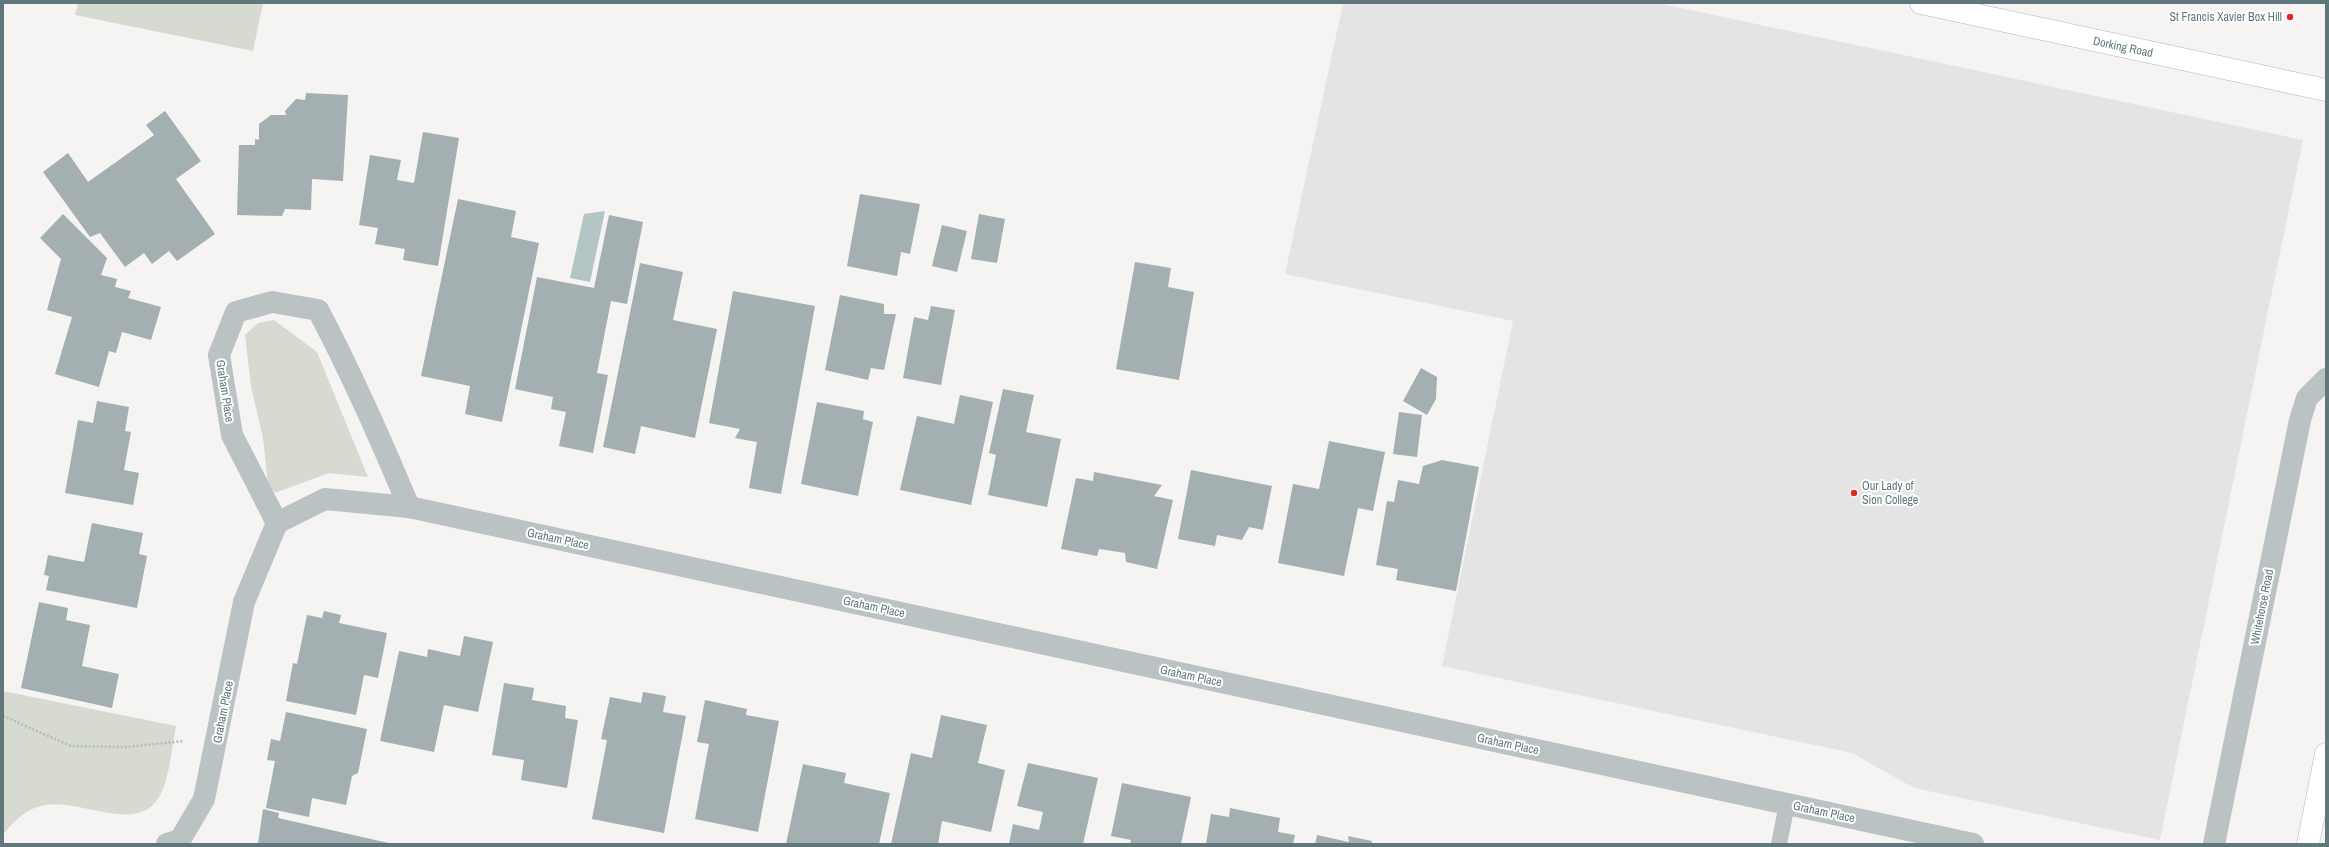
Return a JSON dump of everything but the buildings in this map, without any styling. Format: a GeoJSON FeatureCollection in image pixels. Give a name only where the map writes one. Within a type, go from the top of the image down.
{"type":"FeatureCollection","features":[{"type":"Feature","properties":{"kind":"main road","name":"Dorking Road"},"geometry":{"type":"LineString","coordinates":[[1921,3],[2326,90]]}},
{"type":"Feature","properties":{"kind":"main road"},"geometry":{"type":"LineString","coordinates":[[2308,844],[2326,754]]}},
{"type":"Feature","properties":{"kind":"street","name":"Graham Place"},"geometry":{"type":"LineString","coordinates":[[277,523],[232,435],[218,355],[236,312],[272,302],[318,310],[361,397],[409,507]]}},
{"type":"Feature","properties":{"kind":"street","name":"Whitehorse Road"},"geometry":{"type":"LineString","coordinates":[[2214,844],[2300,420],[2307,398],[2326,379]]}},
{"type":"Feature","properties":{"kind":"street","name":"Graham Place"},"geometry":{"type":"LineString","coordinates":[[167,844],[180,840],[204,799],[218,738],[244,602],[277,523],[326,499],[409,507],[1973,844]]}},
{"type":"Feature","properties":{"kind":"lane"},"geometry":{"type":"LineString","coordinates":[[1779,844],[1787,804]]}},
{"type":"Feature","properties":{"kind":"path"},"geometry":{"type":"LineString","coordinates":[[3,722],[4,717],[71,746],[126,747],[218,738]]}},
{"type":"Feature","properties":{"kind":"shaded area"},"geometry":{"type":"Polygon","coordinates":[[[78,3],[263,3],[253,51],[75,15],[78,3]]]}},
{"type":"Feature","properties":{"kind":"shaded area","name":"Our Lady of Sion College"},"geometry":{"type":"Polygon","coordinates":[[[1343,3],[1658,3],[2303,140],[2160,840],[1914,788],[1852,753],[1442,666],[1513,321],[1285,274],[1343,3]]]}},
{"type":"Feature","properties":{"kind":"shaded area"},"geometry":{"type":"Polygon","coordinates":[[[605,211],[590,282],[570,278],[584,214],[605,211]]]}},
{"type":"Feature","properties":{"kind":"shaded area"},"geometry":{"type":"Polygon","coordinates":[[[274,320],[317,352],[368,477],[329,473],[275,493],[268,484],[263,438],[251,386],[245,335],[258,323],[274,320]]]}},
{"type":"Feature","properties":{"kind":"shaded area"},"geometry":{"type":"Polygon","coordinates":[[[3,691],[176,726],[167,775],[157,800],[147,810],[134,814],[103,812],[55,804],[41,806],[29,810],[19,817],[3,835],[3,691]]]}},
{"type":"Feature","properties":{"kind":"place","name":"St Francis Xavier Box Hill"},"geometry":{"type":"Point","coordinates":[2290,17]}},
{"type":"Feature","properties":{"kind":"place","name":"Our Lady of Sion College"},"geometry":{"type":"Point","coordinates":[1854,493]}}]}
